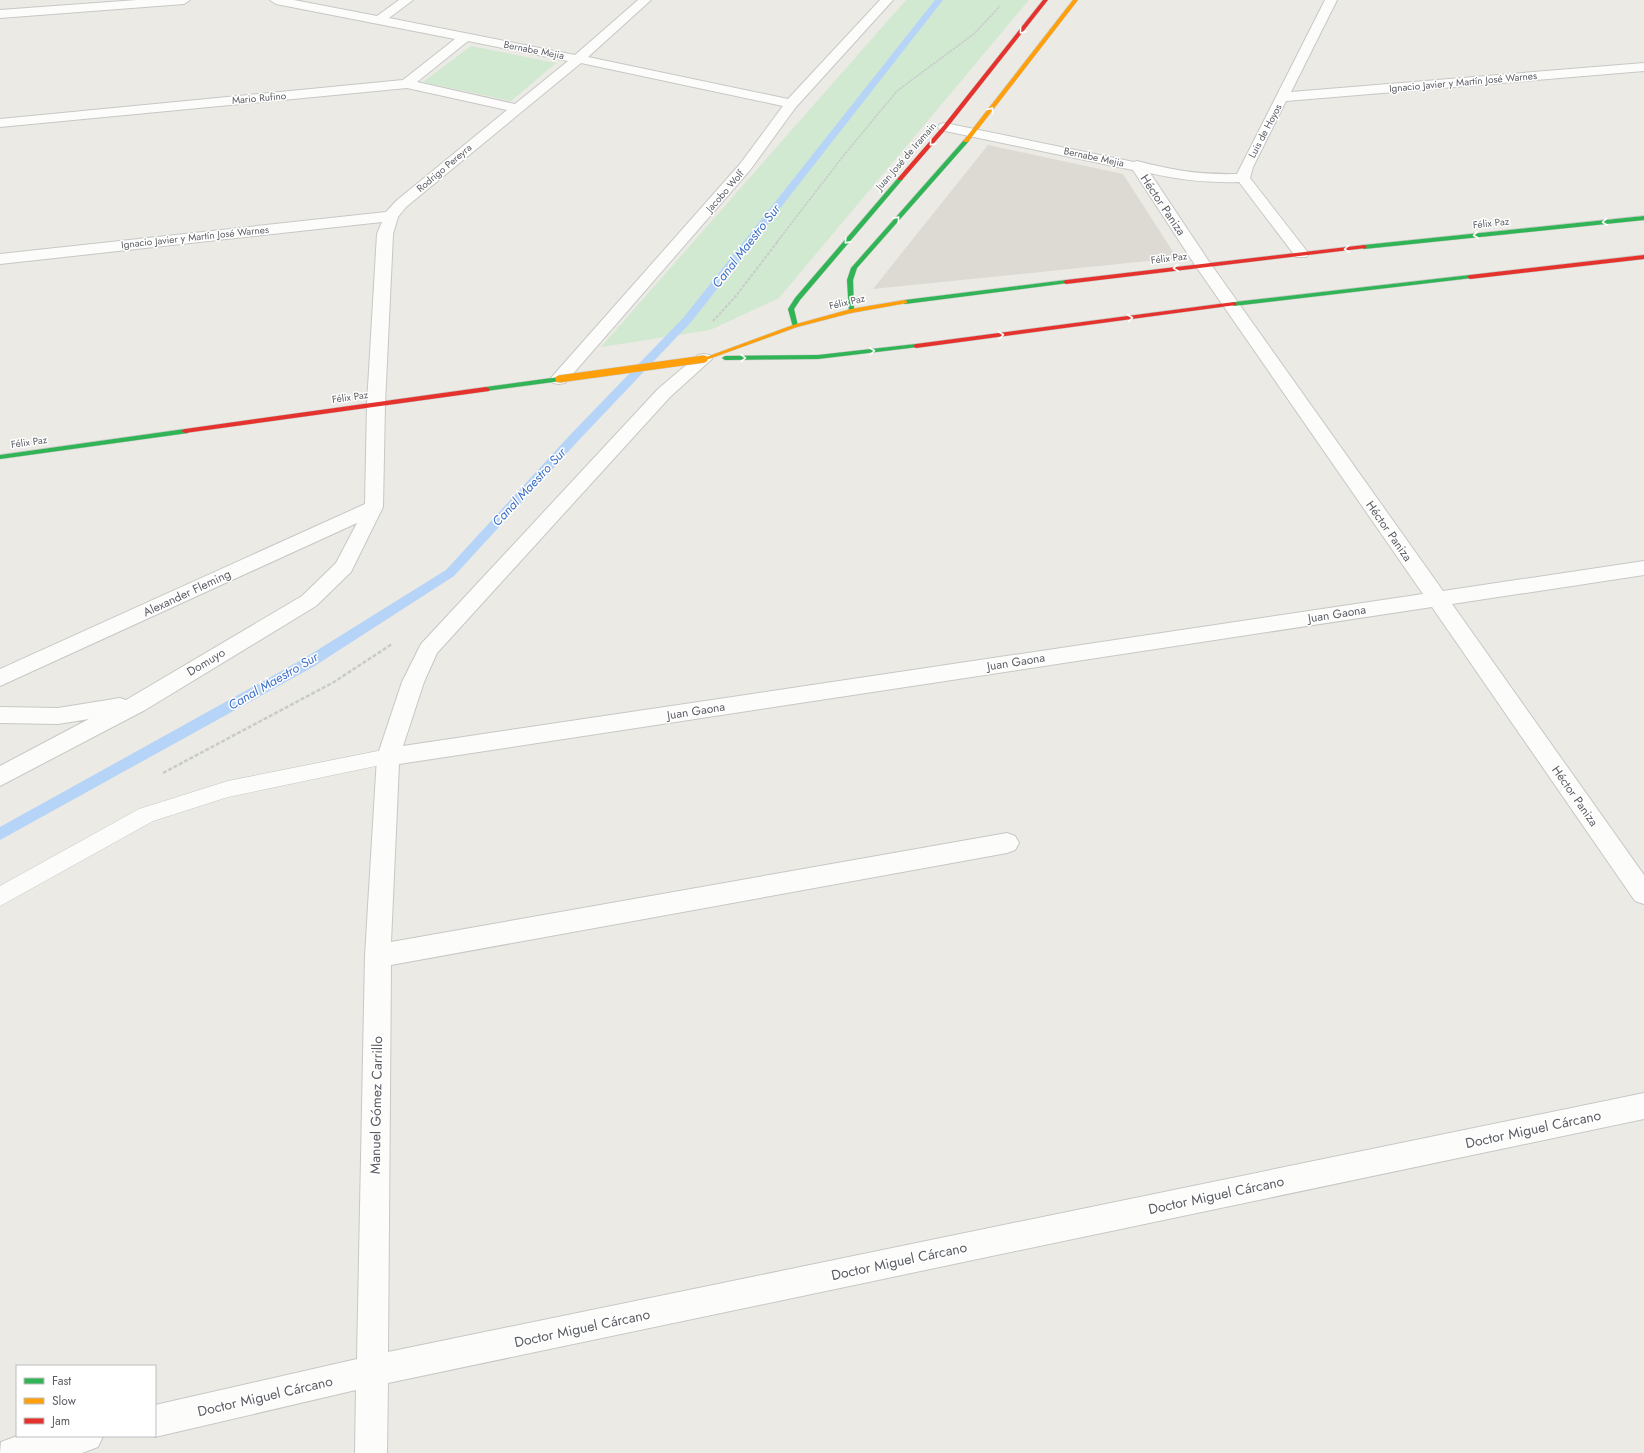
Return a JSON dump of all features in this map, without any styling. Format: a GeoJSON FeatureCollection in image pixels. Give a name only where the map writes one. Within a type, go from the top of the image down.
{"type":"FeatureCollection","features":[{"type":"Feature","properties":{"kind":"main road","name":"Juan José de Iramain"},"geometry":{"type":"LineString","coordinates":[[795,326],[790,309],[797,299],[945,128],[1046,0]]}},
{"type":"Feature","properties":{"kind":"main road"},"geometry":{"type":"LineString","coordinates":[[851,311],[850,280],[854,268],[974,132],[1076,0]]}},
{"type":"Feature","properties":{"kind":"main road","name":"Félix Paz"},"geometry":{"type":"LineString","coordinates":[[704,359],[795,326],[851,311],[928,298],[1301,254],[1644,218]]}},
{"type":"Feature","properties":{"kind":"main road","name":"Félix Paz"},"geometry":{"type":"LineString","coordinates":[[0,457],[704,359],[818,357],[1231,304],[1644,257]]}},
{"type":"Feature","properties":{"kind":"street"},"geometry":{"type":"LineString","coordinates":[[5,14],[15,0]]}},
{"type":"Feature","properties":{"kind":"street"},"geometry":{"type":"LineString","coordinates":[[5,14],[184,0]]}},
{"type":"Feature","properties":{"kind":"street","name":"Bernabe Mejia"},"geometry":{"type":"LineString","coordinates":[[276,0],[578,59],[791,104]]}},
{"type":"Feature","properties":{"kind":"street"},"geometry":{"type":"LineString","coordinates":[[378,21],[407,0]]}},
{"type":"Feature","properties":{"kind":"street","name":"Rodrigo Pereyra"},"geometry":{"type":"LineString","coordinates":[[374,507],[376,404],[385,234],[391,216],[401,204],[516,108],[578,59],[645,0]]}},
{"type":"Feature","properties":{"kind":"street","name":"Jacobo Wolf"},"geometry":{"type":"LineString","coordinates":[[559,379],[745,168],[791,104],[887,0]]}},
{"type":"Feature","properties":{"kind":"street","name":"Luis de Hoyos"},"geometry":{"type":"LineString","coordinates":[[1244,178],[1246,166],[1283,97],[1331,0]]}},
{"type":"Feature","properties":{"kind":"street"},"geometry":{"type":"LineString","coordinates":[[407,84],[465,37]]}},
{"type":"Feature","properties":{"kind":"street","name":"Ignacio Javier y Martín José Warnes"},"geometry":{"type":"LineString","coordinates":[[1283,97],[1644,67]]}},
{"type":"Feature","properties":{"kind":"street","name":"Mario Rufino"},"geometry":{"type":"LineString","coordinates":[[0,123],[407,84],[516,108]]}},
{"type":"Feature","properties":{"kind":"street","name":"Bernabe Mejia"},"geometry":{"type":"LineString","coordinates":[[945,128],[974,132],[1137,165],[1188,177],[1211,179],[1244,178]]}},
{"type":"Feature","properties":{"kind":"street","name":"Héctor Paniza"},"geometry":{"type":"LineString","coordinates":[[1137,165],[1203,265],[1644,894]]}},
{"type":"Feature","properties":{"kind":"street"},"geometry":{"type":"LineString","coordinates":[[1244,178],[1301,254]]}},
{"type":"Feature","properties":{"kind":"street","name":"Ignacio Javier y Martín José Warnes"},"geometry":{"type":"LineString","coordinates":[[0,259],[391,216]]}},
{"type":"Feature","properties":{"kind":"street","name":"Manuel Gómez Carrillo"},"geometry":{"type":"LineString","coordinates":[[371,1453],[378,956],[388,757],[413,682],[428,649],[664,393],[704,359]]}},
{"type":"Feature","properties":{"kind":"street","name":"Alexander Fleming"},"geometry":{"type":"LineString","coordinates":[[0,678],[374,507]]}},
{"type":"Feature","properties":{"kind":"street","name":"Domuyo"},"geometry":{"type":"LineString","coordinates":[[0,777],[137,704],[309,601],[344,567],[374,507]]}},
{"type":"Feature","properties":{"kind":"street","name":"Juan Gaona"},"geometry":{"type":"LineString","coordinates":[[388,757],[1644,568]]}},
{"type":"Feature","properties":{"kind":"street"},"geometry":{"type":"LineString","coordinates":[[0,715],[58,716],[137,704]]}},
{"type":"Feature","properties":{"kind":"street"},"geometry":{"type":"LineString","coordinates":[[378,956],[1007,843]]}},
{"type":"Feature","properties":{"kind":"street","name":"Doctor Miguel Cárcano"},"geometry":{"type":"LineString","coordinates":[[156,1421],[372,1371],[1644,1106]]}},
{"type":"Feature","properties":{"kind":"street"},"geometry":{"type":"LineString","coordinates":[[12,1453],[83,1437]]}},
{"type":"Feature","properties":{"kind":"lane"},"geometry":{"type":"LineString","coordinates":[[0,897],[146,815],[228,789],[388,757]]}},
{"type":"Feature","properties":{"kind":"path"},"geometry":{"type":"LineString","coordinates":[[710,324],[736,296],[844,155],[896,91],[975,33],[1000,6]]}},
{"type":"Feature","properties":{"kind":"path"},"geometry":{"type":"LineString","coordinates":[[160,774],[334,682],[393,643]]}},
{"type":"Feature","properties":{"kind":"shaded area"},"geometry":{"type":"Polygon","coordinates":[[[988,145],[1123,174],[1177,258],[873,289],[988,145]]]}},
{"type":"Feature","properties":{"kind":"green space"},"geometry":{"type":"Polygon","coordinates":[[[906,0],[1029,0],[779,298],[710,330],[601,347],[906,0]]]}},
{"type":"Feature","properties":{"kind":"green space"},"geometry":{"type":"Polygon","coordinates":[[[471,46],[556,63],[511,101],[423,82],[471,46]]]}},
{"type":"Feature","properties":{"kind":"waterway","name":"Canal Maestro Sur"},"geometry":{"type":"LineString","coordinates":[[0,834],[308,663],[450,573],[574,438],[688,319],[939,0]]}},
{"type":"Feature","properties":{"kind":"traffic: fast"},"geometry":{"type":"LineString","coordinates":[[851,311],[850,280],[854,268],[966,141]]}},
{"type":"Feature","properties":{"kind":"traffic: fast"},"geometry":{"type":"LineString","coordinates":[[795,326],[791,309],[797,299],[900,179]]}},
{"type":"Feature","properties":{"kind":"traffic: fast"},"geometry":{"type":"LineString","coordinates":[[1364,247],[1644,218]]}},
{"type":"Feature","properties":{"kind":"traffic: fast"},"geometry":{"type":"LineString","coordinates":[[1234,304],[1470,277]]}},
{"type":"Feature","properties":{"kind":"traffic: fast"},"geometry":{"type":"LineString","coordinates":[[905,302],[1066,282]]}},
{"type":"Feature","properties":{"kind":"traffic: fast"},"geometry":{"type":"LineString","coordinates":[[725,358],[818,357],[916,346]]}},
{"type":"Feature","properties":{"kind":"traffic: fast"},"geometry":{"type":"LineString","coordinates":[[486,389],[559,379]]}},
{"type":"Feature","properties":{"kind":"traffic: fast"},"geometry":{"type":"LineString","coordinates":[[0,457],[185,431]]}},
{"type":"Feature","properties":{"kind":"traffic: slow"},"geometry":{"type":"LineString","coordinates":[[966,141],[1076,0]]}},
{"type":"Feature","properties":{"kind":"traffic: slow"},"geometry":{"type":"LineString","coordinates":[[704,359],[795,326],[851,311],[905,302]]}},
{"type":"Feature","properties":{"kind":"traffic: slow"},"geometry":{"type":"LineString","coordinates":[[559,379],[704,359]]}},
{"type":"Feature","properties":{"kind":"traffic: jam"},"geometry":{"type":"LineString","coordinates":[[900,179],[945,127],[1046,0]]}},
{"type":"Feature","properties":{"kind":"traffic: jam"},"geometry":{"type":"LineString","coordinates":[[1066,282],[1364,247]]}},
{"type":"Feature","properties":{"kind":"traffic: jam"},"geometry":{"type":"LineString","coordinates":[[1470,277],[1644,257]]}},
{"type":"Feature","properties":{"kind":"traffic: jam"},"geometry":{"type":"LineString","coordinates":[[916,346],[1234,304]]}},
{"type":"Feature","properties":{"kind":"traffic: jam"},"geometry":{"type":"LineString","coordinates":[[185,431],[486,389]]}}]}
